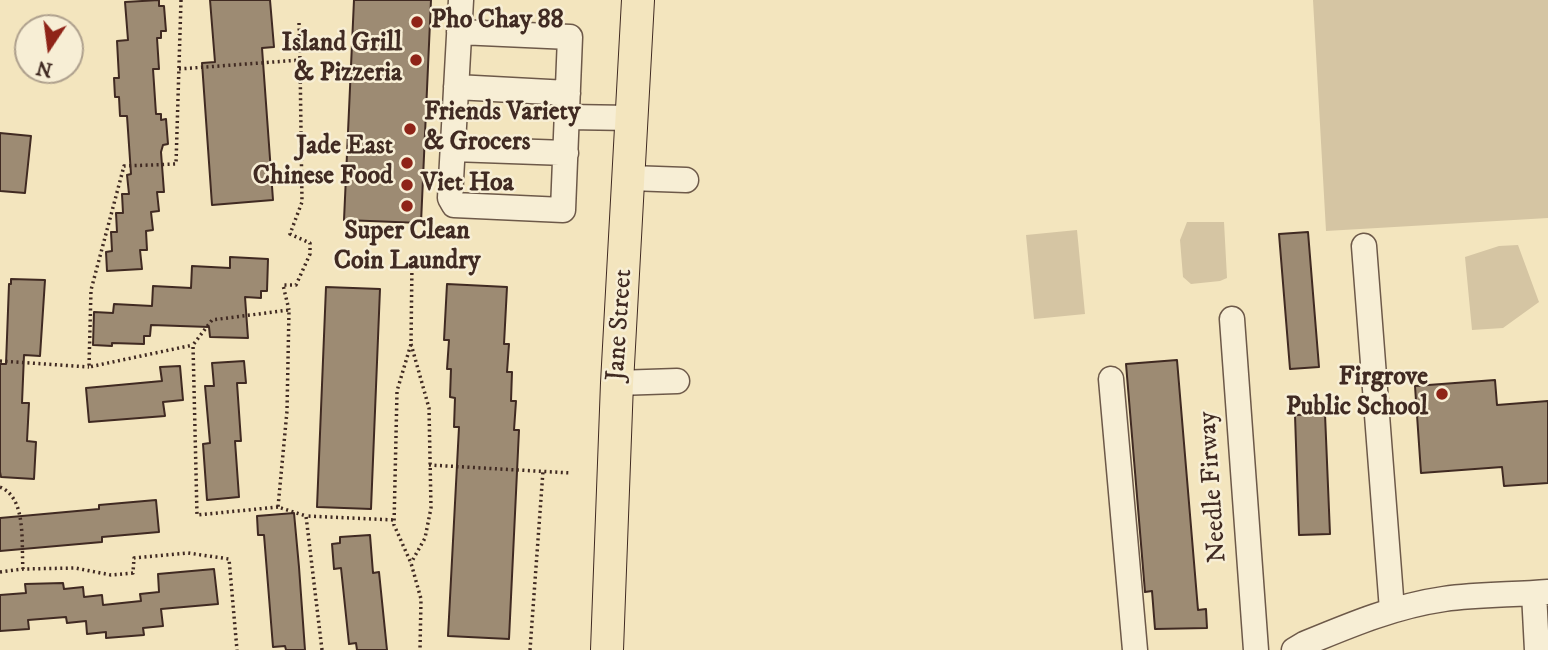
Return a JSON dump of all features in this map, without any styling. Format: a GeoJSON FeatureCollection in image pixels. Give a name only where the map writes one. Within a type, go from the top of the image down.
{"type":"FeatureCollection","features":[{"type":"Feature","properties":{"kind":"main road","name":"Jane Street"},"geometry":{"type":"LineString","coordinates":[[607,650],[617,383],[638,0]]}},
{"type":"Feature","properties":{"kind":"street"},"geometry":{"type":"LineString","coordinates":[[459,32],[570,37],[563,211],[454,205],[450,198],[453,149],[456,87],[459,32],[461,0]]}},
{"type":"Feature","properties":{"kind":"street"},"geometry":{"type":"LineString","coordinates":[[456,87],[568,93]]}},
{"type":"Feature","properties":{"kind":"street"},"geometry":{"type":"LineString","coordinates":[[567,117],[632,118]]}},
{"type":"Feature","properties":{"kind":"street"},"geometry":{"type":"LineString","coordinates":[[453,149],[566,153]]}},
{"type":"Feature","properties":{"kind":"street"},"geometry":{"type":"LineString","coordinates":[[630,178],[686,180]]}},
{"type":"Feature","properties":{"kind":"street"},"geometry":{"type":"LineString","coordinates":[[1364,246],[1392,610]]}},
{"type":"Feature","properties":{"kind":"street","name":"Needle Firway"},"geometry":{"type":"LineString","coordinates":[[1232,319],[1256,650]]}},
{"type":"Feature","properties":{"kind":"street"},"geometry":{"type":"LineString","coordinates":[[1111,379],[1135,650]]}},
{"type":"Feature","properties":{"kind":"street"},"geometry":{"type":"LineString","coordinates":[[617,383],[677,381]]}},
{"type":"Feature","properties":{"kind":"street"},"geometry":{"type":"LineString","coordinates":[[1294,650],[1392,610],[1443,599],[1541,592],[1537,650]]}},
{"type":"Feature","properties":{"kind":"path"},"geometry":{"type":"LineString","coordinates":[[89,367],[91,290],[124,166],[176,164],[181,1]]}},
{"type":"Feature","properties":{"kind":"path"},"geometry":{"type":"LineString","coordinates":[[278,507],[287,411],[289,310],[283,285],[296,285],[310,254],[310,243],[290,234],[302,202],[299,23]]}},
{"type":"Feature","properties":{"kind":"path"},"geometry":{"type":"LineString","coordinates":[[179,69],[300,60]]}},
{"type":"Feature","properties":{"kind":"path"},"geometry":{"type":"LineString","coordinates":[[412,262],[411,344],[397,391],[394,525],[411,563],[421,599],[420,650]]}},
{"type":"Feature","properties":{"kind":"path"},"geometry":{"type":"LineString","coordinates":[[289,310],[212,320],[193,345],[197,515],[278,507],[306,516],[394,520]]}},
{"type":"Feature","properties":{"kind":"path"},"geometry":{"type":"LineString","coordinates":[[411,344],[429,408],[432,508],[425,538],[411,563]]}},
{"type":"Feature","properties":{"kind":"path"},"geometry":{"type":"LineString","coordinates":[[0,362],[89,367],[193,345]]}},
{"type":"Feature","properties":{"kind":"path"},"geometry":{"type":"LineString","coordinates":[[429,465],[570,473]]}},
{"type":"Feature","properties":{"kind":"path"},"geometry":{"type":"LineString","coordinates":[[530,650],[543,471]]}},
{"type":"Feature","properties":{"kind":"path"},"geometry":{"type":"LineString","coordinates":[[0,487],[10,491],[19,504],[23,569]]}},
{"type":"Feature","properties":{"kind":"path"},"geometry":{"type":"LineString","coordinates":[[306,516],[322,650]]}},
{"type":"Feature","properties":{"kind":"path"},"geometry":{"type":"LineString","coordinates":[[0,572],[75,568],[111,575],[133,573],[134,558],[188,553],[229,558],[237,650]]}},
{"type":"Feature","properties":{"kind":"shaded area"},"geometry":{"type":"Polygon","coordinates":[[[1313,0],[1548,0],[1548,218],[1326,231],[1313,0]]]}},
{"type":"Feature","properties":{"kind":"shaded area"},"geometry":{"type":"Polygon","coordinates":[[[1187,222],[1224,222],[1227,278],[1191,284],[1183,277],[1180,240],[1187,222]]]}},
{"type":"Feature","properties":{"kind":"shaded area"},"geometry":{"type":"Polygon","coordinates":[[[1077,230],[1085,314],[1034,319],[1026,235],[1077,230]]]}},
{"type":"Feature","properties":{"kind":"shaded area"},"geometry":{"type":"Polygon","coordinates":[[[1518,245],[1539,302],[1503,328],[1472,330],[1465,257],[1499,246],[1518,245]]]}},
{"type":"Feature","properties":{"kind":"building"},"geometry":{"type":"Polygon","coordinates":[[[159,0],[159,6],[164,6],[166,31],[161,31],[161,38],[157,38],[159,69],[153,69],[156,114],[161,114],[161,120],[166,119],[168,144],[163,145],[161,152],[164,192],[157,192],[159,211],[151,212],[153,230],[146,231],[147,250],[140,250],[142,269],[107,271],[106,252],[112,251],[111,232],[117,232],[116,213],[123,213],[122,194],[129,194],[127,175],[131,174],[127,116],[120,116],[119,97],[115,97],[114,78],[119,78],[117,41],[128,40],[125,2],[159,0]]]}},
{"type":"Feature","properties":{"kind":"building"},"geometry":{"type":"Polygon","coordinates":[[[210,0],[270,0],[274,47],[262,48],[273,200],[212,205],[202,63],[215,62],[210,0]]]}},
{"type":"Feature","properties":{"kind":"building"},"geometry":{"type":"Polygon","coordinates":[[[354,0],[431,0],[421,223],[344,220],[354,0]]]}},
{"type":"Feature","properties":{"kind":"building"},"geometry":{"type":"Polygon","coordinates":[[[0,133],[31,136],[25,193],[0,191],[0,133]]]}},
{"type":"Feature","properties":{"kind":"building"},"geometry":{"type":"Polygon","coordinates":[[[1308,232],[1319,367],[1290,369],[1279,234],[1308,232]]]}},
{"type":"Feature","properties":{"kind":"building"},"geometry":{"type":"Polygon","coordinates":[[[230,257],[268,259],[267,291],[261,291],[261,298],[245,297],[248,338],[210,337],[209,327],[151,325],[150,336],[144,336],[144,344],[93,345],[94,312],[113,313],[114,304],[152,306],[153,286],[191,288],[192,266],[230,268],[230,257]]]}},
{"type":"Feature","properties":{"kind":"building"},"geometry":{"type":"Polygon","coordinates":[[[11,279],[45,280],[40,356],[24,355],[22,403],[29,403],[27,441],[36,442],[34,479],[1,477],[0,472],[0,364],[6,364],[11,279]]]}},
{"type":"Feature","properties":{"kind":"building"},"geometry":{"type":"Polygon","coordinates":[[[447,284],[507,287],[504,344],[509,344],[507,372],[512,372],[511,401],[516,401],[514,430],[519,430],[509,639],[448,636],[459,427],[454,427],[455,398],[450,397],[451,369],[447,369],[449,340],[444,340],[447,284]]]}},
{"type":"Feature","properties":{"kind":"building"},"geometry":{"type":"Polygon","coordinates":[[[326,287],[380,289],[371,509],[317,507],[326,287]]]}},
{"type":"Feature","properties":{"kind":"building"},"geometry":{"type":"Polygon","coordinates":[[[1177,360],[1198,610],[1206,609],[1207,628],[1155,629],[1152,591],[1145,592],[1126,364],[1177,360]]]}},
{"type":"Feature","properties":{"kind":"building"},"geometry":{"type":"Polygon","coordinates":[[[244,361],[246,383],[237,383],[241,441],[235,441],[239,497],[207,500],[203,444],[210,443],[205,386],[214,386],[212,363],[244,361]]]}},
{"type":"Feature","properties":{"kind":"building"},"geometry":{"type":"Polygon","coordinates":[[[180,366],[183,400],[163,402],[165,416],[89,422],[86,388],[162,381],[160,367],[180,366]]]}},
{"type":"Feature","properties":{"kind":"building"},"geometry":{"type":"Polygon","coordinates":[[[1495,380],[1497,405],[1548,401],[1548,483],[1504,486],[1502,467],[1421,473],[1415,386],[1495,380]]]}},
{"type":"Feature","properties":{"kind":"building"},"geometry":{"type":"Polygon","coordinates":[[[1325,414],[1330,534],[1299,535],[1295,415],[1325,414]]]}},
{"type":"Feature","properties":{"kind":"building"},"geometry":{"type":"Polygon","coordinates":[[[156,500],[159,532],[102,537],[102,542],[0,551],[0,518],[99,509],[99,505],[156,500]]]}},
{"type":"Feature","properties":{"kind":"building"},"geometry":{"type":"Polygon","coordinates":[[[294,513],[305,650],[286,650],[285,646],[273,647],[264,535],[258,535],[257,516],[294,513]]]}},
{"type":"Feature","properties":{"kind":"building"},"geometry":{"type":"Polygon","coordinates":[[[370,535],[373,573],[379,572],[387,650],[357,650],[356,643],[349,644],[341,568],[334,569],[332,544],[340,543],[340,537],[370,535]]]}},
{"type":"Feature","properties":{"kind":"building"},"geometry":{"type":"Polygon","coordinates":[[[214,569],[218,604],[161,609],[163,626],[143,628],[144,635],[106,638],[106,632],[87,634],[86,621],[67,623],[66,617],[28,620],[29,629],[0,631],[0,595],[26,593],[25,584],[63,583],[64,589],[83,587],[84,597],[102,595],[103,605],[141,601],[140,594],[159,592],[158,574],[214,569]]]}},
{"type":"Feature","properties":{"kind":"place","name":"Pho Chay 88"},"geometry":{"type":"Point","coordinates":[417,22]}},
{"type":"Feature","properties":{"kind":"place","name":"Island Grill & Pizzeria"},"geometry":{"type":"Point","coordinates":[416,60]}},
{"type":"Feature","properties":{"kind":"place","name":"Friends Variety & Grocers"},"geometry":{"type":"Point","coordinates":[410,129]}},
{"type":"Feature","properties":{"kind":"place","name":"Jade East Chinese Food"},"geometry":{"type":"Point","coordinates":[407,163]}},
{"type":"Feature","properties":{"kind":"place","name":"Viet Hoa"},"geometry":{"type":"Point","coordinates":[407,185]}},
{"type":"Feature","properties":{"kind":"place","name":"Super Clean Coin Laundry"},"geometry":{"type":"Point","coordinates":[407,206]}},
{"type":"Feature","properties":{"kind":"place","name":"Firgrove Public School"},"geometry":{"type":"Point","coordinates":[1442,394]}}]}
